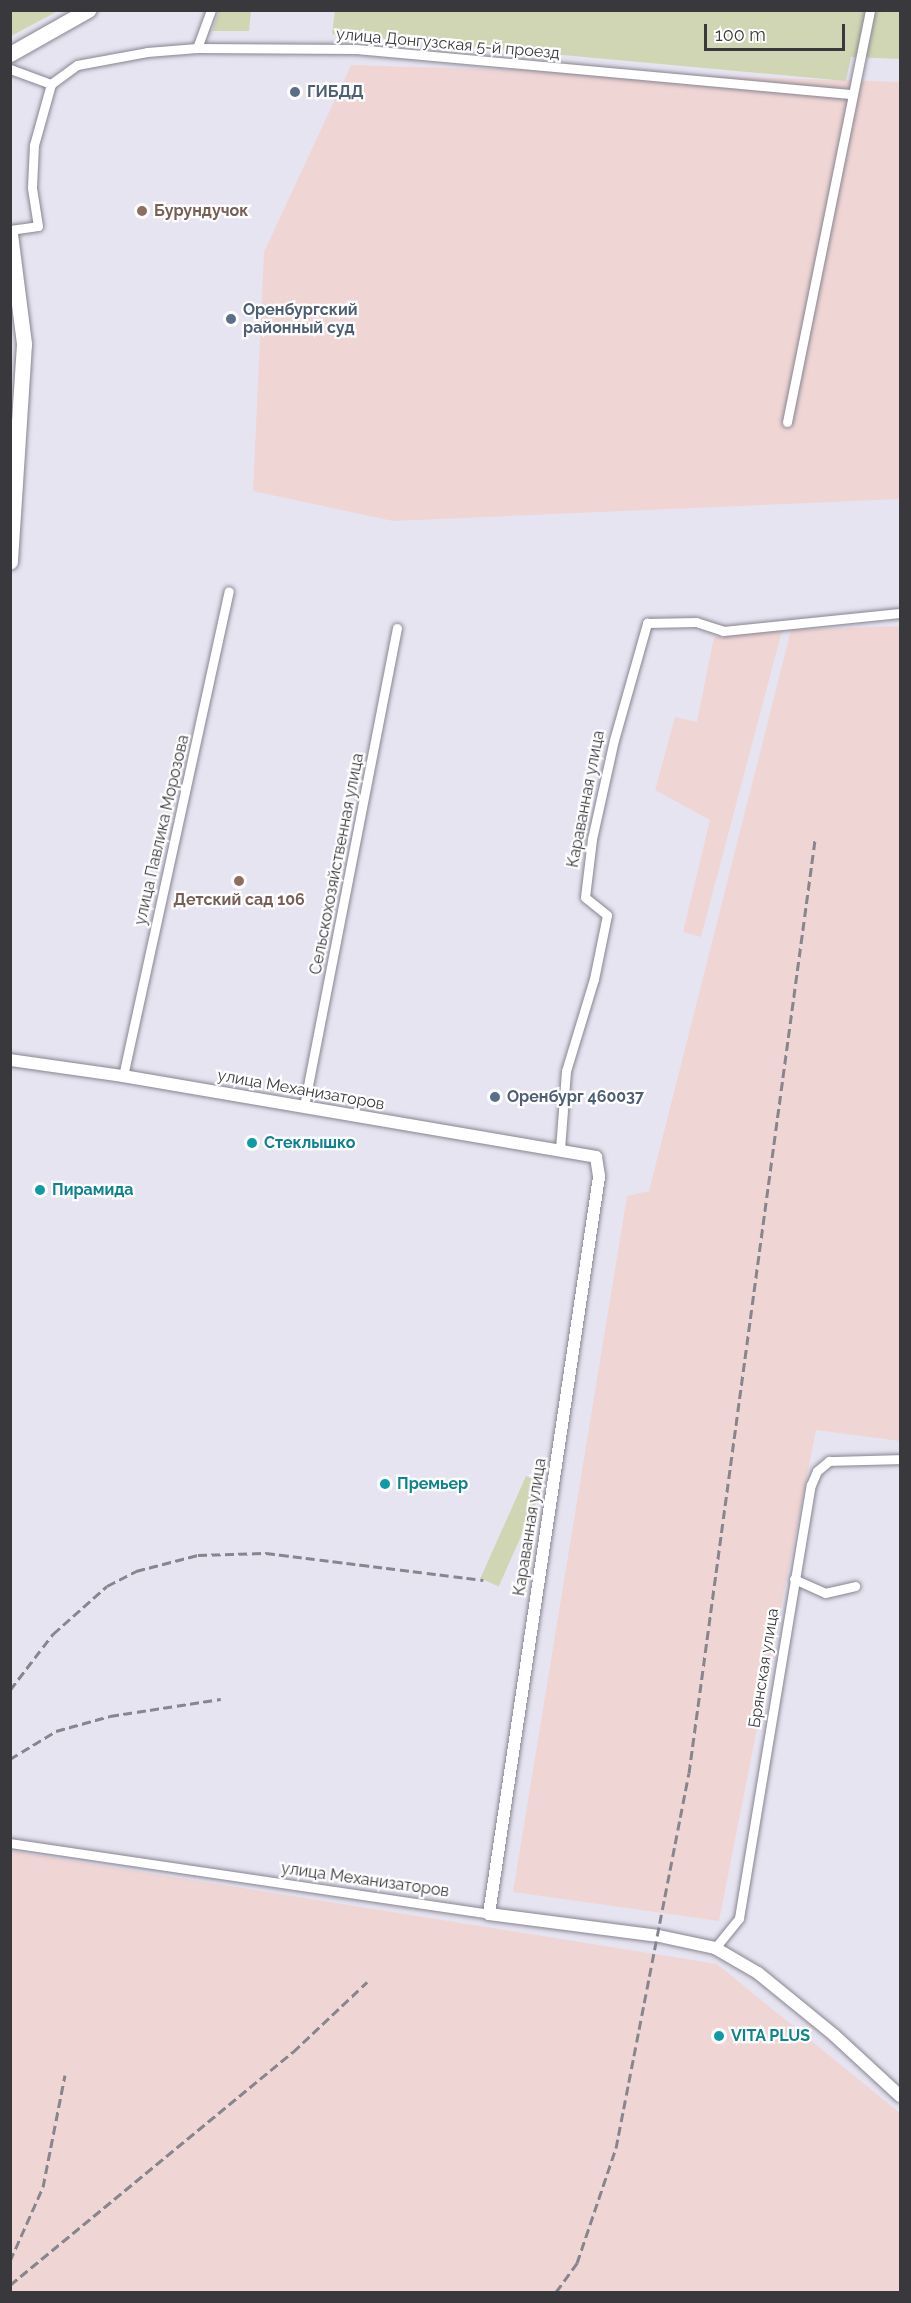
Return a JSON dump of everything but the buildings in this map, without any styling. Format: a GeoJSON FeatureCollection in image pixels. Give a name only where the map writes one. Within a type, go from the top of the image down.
{"type":"FeatureCollection","features":[{"type":"Feature","properties":{"kind":"highway"},"geometry":{"type":"LineString","coordinates":[[10,54],[88,10]]}},
{"type":"Feature","properties":{"kind":"highway"},"geometry":{"type":"LineString","coordinates":[[10,232],[24,344],[10,562]]}},
{"type":"Feature","properties":{"kind":"street"},"geometry":{"type":"LineString","coordinates":[[197,48],[211,10]]}},
{"type":"Feature","properties":{"kind":"street"},"geometry":{"type":"LineString","coordinates":[[787,422],[850,94],[870,10]]}},
{"type":"Feature","properties":{"kind":"street","name":"улица Донгузская 5-й проезд"},"geometry":{"type":"LineString","coordinates":[[51,84],[77,64],[100,58],[197,48],[356,49],[850,94]]}},
{"type":"Feature","properties":{"kind":"street"},"geometry":{"type":"LineString","coordinates":[[10,69],[51,84],[34,146],[32,187],[38,226],[10,232]]}},
{"type":"Feature","properties":{"kind":"street","name":"улица Павлика Морозова"},"geometry":{"type":"LineString","coordinates":[[123,1076],[230,591]]}},
{"type":"Feature","properties":{"kind":"street","name":"Караванная улица"},"geometry":{"type":"LineString","coordinates":[[560,1149],[566,1071],[594,979],[607,915],[585,897],[592,839],[614,740],[647,623],[696,622],[723,631],[900,613]]}},
{"type":"Feature","properties":{"kind":"street","name":"Сельскохозяйственная улица"},"geometry":{"type":"LineString","coordinates":[[304,1106],[397,628]]}},
{"type":"Feature","properties":{"kind":"street","name":"улица Механизаторов"},"geometry":{"type":"LineString","coordinates":[[10,1060],[123,1076],[585,1153]]}},
{"type":"Feature","properties":{"kind":"street","name":"Караванная улица"},"geometry":{"type":"LineString","coordinates":[[489,1914],[600,1168],[596,1157],[585,1153]]}},
{"type":"Feature","properties":{"kind":"street","name":"Брянская улица"},"geometry":{"type":"LineString","coordinates":[[715,1948],[739,1918],[794,1579],[817,1471],[829,1461],[900,1459]]}},
{"type":"Feature","properties":{"kind":"street"},"geometry":{"type":"LineString","coordinates":[[794,1579],[825,1593],[855,1586]]}},
{"type":"Feature","properties":{"kind":"street","name":"улица Механизаторов"},"geometry":{"type":"LineString","coordinates":[[10,1843],[489,1914],[659,1936],[715,1948],[758,1973],[900,2096]]}},
{"type":"Feature","properties":{"kind":"shaded area"},"geometry":{"type":"Polygon","coordinates":[[[351,65],[900,82],[900,499],[393,521],[253,491],[264,252],[351,65]]]}},
{"type":"Feature","properties":{"kind":"shaded area"},"geometry":{"type":"Polygon","coordinates":[[[900,626],[900,1441],[816,1430],[719,1921],[513,1892],[627,1196],[649,1191],[791,630],[900,626]]]}},
{"type":"Feature","properties":{"kind":"shaded area"},"geometry":{"type":"Polygon","coordinates":[[[783,627],[701,937],[683,932],[710,820],[655,790],[675,717],[697,722],[714,637],[783,627]]]}},
{"type":"Feature","properties":{"kind":"shaded area"},"geometry":{"type":"Polygon","coordinates":[[[11,1851],[717,1964],[900,2113],[900,2292],[11,2292],[11,1851]]]}},
{"type":"Feature","properties":{"kind":"green space"},"geometry":{"type":"Polygon","coordinates":[[[11,10],[58,10],[58,11],[11,36],[11,10]]]}},
{"type":"Feature","properties":{"kind":"green space"},"geometry":{"type":"Polygon","coordinates":[[[335,10],[900,10],[900,59],[851,57],[846,81],[332,34],[335,10]]]}},
{"type":"Feature","properties":{"kind":"green space"},"geometry":{"type":"Polygon","coordinates":[[[219,11],[251,11],[249,31],[212,31],[219,11]]]}},
{"type":"Feature","properties":{"kind":"green space"},"geometry":{"type":"Polygon","coordinates":[[[526,1476],[544,1484],[499,1586],[480,1578],[526,1476]]]}},
{"type":"Feature","properties":{"kind":"railway"},"geometry":{"type":"LineString","coordinates":[[556,2292],[577,2263],[616,2148],[689,1773],[815,840]]}},
{"type":"Feature","properties":{"kind":"railway"},"geometry":{"type":"LineString","coordinates":[[10,1690],[53,1634],[107,1586],[136,1571],[198,1555],[266,1553],[483,1580]]}},
{"type":"Feature","properties":{"kind":"railway"},"geometry":{"type":"LineString","coordinates":[[10,1759],[56,1731],[110,1716],[221,1699]]}},
{"type":"Feature","properties":{"kind":"railway"},"geometry":{"type":"LineString","coordinates":[[10,2285],[293,2052],[367,1982]]}},
{"type":"Feature","properties":{"kind":"railway"},"geometry":{"type":"LineString","coordinates":[[10,2261],[43,2187],[65,2075]]}},
{"type":"Feature","properties":{"kind":"place","name":"ГИБДД"},"geometry":{"type":"Point","coordinates":[295,92]}},
{"type":"Feature","properties":{"kind":"place","name":"Бурундучок"},"geometry":{"type":"Point","coordinates":[142,211]}},
{"type":"Feature","properties":{"kind":"place","name":"Оренбургский районный суд"},"geometry":{"type":"Point","coordinates":[231,319]}},
{"type":"Feature","properties":{"kind":"place","name":"Детский сад 106"},"geometry":{"type":"Point","coordinates":[239,881]}},
{"type":"Feature","properties":{"kind":"place","name":"Оренбург 460037"},"geometry":{"type":"Point","coordinates":[495,1097]}},
{"type":"Feature","properties":{"kind":"place","name":"Стеклышко"},"geometry":{"type":"Point","coordinates":[252,1143]}},
{"type":"Feature","properties":{"kind":"place","name":"Пирамида"},"geometry":{"type":"Point","coordinates":[40,1190]}},
{"type":"Feature","properties":{"kind":"place","name":"Премьер"},"geometry":{"type":"Point","coordinates":[385,1484]}},
{"type":"Feature","properties":{"kind":"place","name":"VITA PLUS"},"geometry":{"type":"Point","coordinates":[719,2036]}}]}
